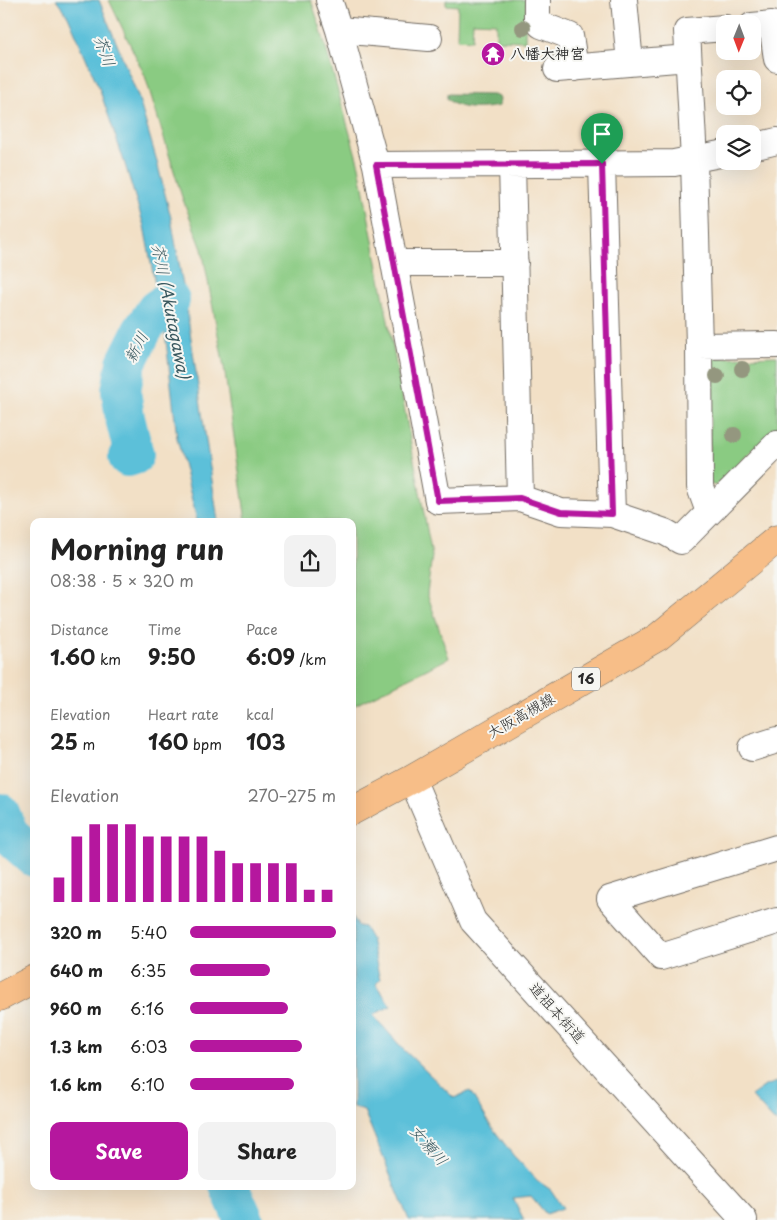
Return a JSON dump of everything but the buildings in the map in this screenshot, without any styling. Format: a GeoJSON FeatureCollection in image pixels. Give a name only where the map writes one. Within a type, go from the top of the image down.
{"type":"FeatureCollection","features":[{"type":"Feature","properties":{"kind":"main road","name":"大阪高槻線"},"geometry":{"type":"LineString","coordinates":[[356,809],[412,779],[658,637],[777,539]]}},
{"type":"Feature","properties":{"kind":"main road"},"geometry":{"type":"LineString","coordinates":[[0,996],[30,981]]}},
{"type":"Feature","properties":{"kind":"street"},"geometry":{"type":"LineString","coordinates":[[329,0],[376,165],[438,501],[520,498],[561,512],[612,514],[665,532],[681,540],[777,444]]}},
{"type":"Feature","properties":{"kind":"street"},"geometry":{"type":"LineString","coordinates":[[537,0],[537,20],[541,25],[570,36],[566,69],[688,58]]}},
{"type":"Feature","properties":{"kind":"street"},"geometry":{"type":"LineString","coordinates":[[624,0],[630,63]]}},
{"type":"Feature","properties":{"kind":"street"},"geometry":{"type":"LineString","coordinates":[[761,25],[772,24],[777,59]]}},
{"type":"Feature","properties":{"kind":"street"},"geometry":{"type":"LineString","coordinates":[[709,512],[700,487],[694,160],[687,31],[716,29]]}},
{"type":"Feature","properties":{"kind":"street"},"geometry":{"type":"LineString","coordinates":[[339,30],[429,38]]}},
{"type":"Feature","properties":{"kind":"street"},"geometry":{"type":"LineString","coordinates":[[761,145],[777,141]]}},
{"type":"Feature","properties":{"kind":"street"},"geometry":{"type":"LineString","coordinates":[[376,165],[674,163],[716,155]]}},
{"type":"Feature","properties":{"kind":"street"},"geometry":{"type":"LineString","coordinates":[[512,164],[520,498]]}},
{"type":"Feature","properties":{"kind":"street"},"geometry":{"type":"LineString","coordinates":[[602,164],[612,514]]}},
{"type":"Feature","properties":{"kind":"street"},"geometry":{"type":"LineString","coordinates":[[395,263],[514,263]]}},
{"type":"Feature","properties":{"kind":"street"},"geometry":{"type":"LineString","coordinates":[[698,346],[777,345]]}},
{"type":"Feature","properties":{"kind":"street"},"geometry":{"type":"LineString","coordinates":[[752,748],[777,740]]}},
{"type":"Feature","properties":{"kind":"street","name":"道祖本街道"},"geometry":{"type":"LineString","coordinates":[[412,779],[473,921],[744,1220]]}},
{"type":"Feature","properties":{"kind":"street"},"geometry":{"type":"LineString","coordinates":[[777,848],[610,900],[661,957],[777,921]]}},
{"type":"Feature","properties":{"kind":"green space"},"geometry":{"type":"Polygon","coordinates":[[[109,0],[311,0],[359,166],[432,556],[427,593],[449,658],[356,704],[356,518],[246,518],[224,367],[202,249],[182,197],[145,76],[109,0]]]}},
{"type":"Feature","properties":{"kind":"green space"},"geometry":{"type":"Polygon","coordinates":[[[446,0],[526,0],[525,41],[496,40],[496,23],[473,22],[472,40],[457,39],[458,6],[446,5],[446,0]]]}},
{"type":"Feature","properties":{"kind":"green space"},"geometry":{"type":"Polygon","coordinates":[[[447,94],[494,95],[500,98],[499,106],[479,108],[458,106],[447,99],[447,94]]]}},
{"type":"Feature","properties":{"kind":"green space"},"geometry":{"type":"Polygon","coordinates":[[[777,356],[777,426],[716,486],[708,483],[712,358],[777,356]]]}},
{"type":"Feature","properties":{"kind":"water"},"geometry":{"type":"Polygon","coordinates":[[[56,0],[99,0],[138,96],[171,218],[184,291],[218,518],[196,518],[177,438],[162,305],[155,284],[144,226],[99,88],[68,16],[56,0]]]}},
{"type":"Feature","properties":{"kind":"water","name":"女瀬川"},"geometry":{"type":"Polygon","coordinates":[[[356,922],[358,926],[364,927],[371,939],[380,980],[376,984],[391,1006],[373,1015],[403,1049],[454,1098],[470,1091],[491,1126],[513,1155],[538,1181],[551,1190],[563,1208],[546,1214],[531,1196],[513,1198],[524,1220],[409,1220],[364,1111],[356,1108],[356,922]]]}},
{"type":"Feature","properties":{"kind":"water"},"geometry":{"type":"Polygon","coordinates":[[[777,1082],[777,1124],[751,1096],[765,1086],[777,1082]]]}},
{"type":"Feature","properties":{"kind":"waterway","name":"新川"},"geometry":{"type":"LineString","coordinates":[[128,457],[134,455],[121,391],[126,363],[142,331],[156,310],[170,300]]}},
{"type":"Feature","properties":{"kind":"waterway","name":"新川"},"geometry":{"type":"LineString","coordinates":[[0,813],[9,835],[30,853]]}},
{"type":"Feature","properties":{"kind":"waterway","name":"新川"},"geometry":{"type":"LineString","coordinates":[[231,1190],[244,1220]]}},
{"type":"Feature","properties":{"kind":"place","name":"八幡大神宮"},"geometry":{"type":"Point","coordinates":[493,54]}},
{"type":"Feature","properties":{"kind":"route"},"geometry":{"type":"LineString","coordinates":[[602,164],[612,514],[561,512],[520,498],[438,501],[376,165],[602,164]]}},
{"type":"Feature","properties":{"kind":"water label","name":"芥川"},"geometry":{"type":"Point","coordinates":[105,51]}},
{"type":"Feature","properties":{"kind":"water label","name":"芥川 (Akutagawa)"},"geometry":{"type":"Point","coordinates":[171,311]}}]}
